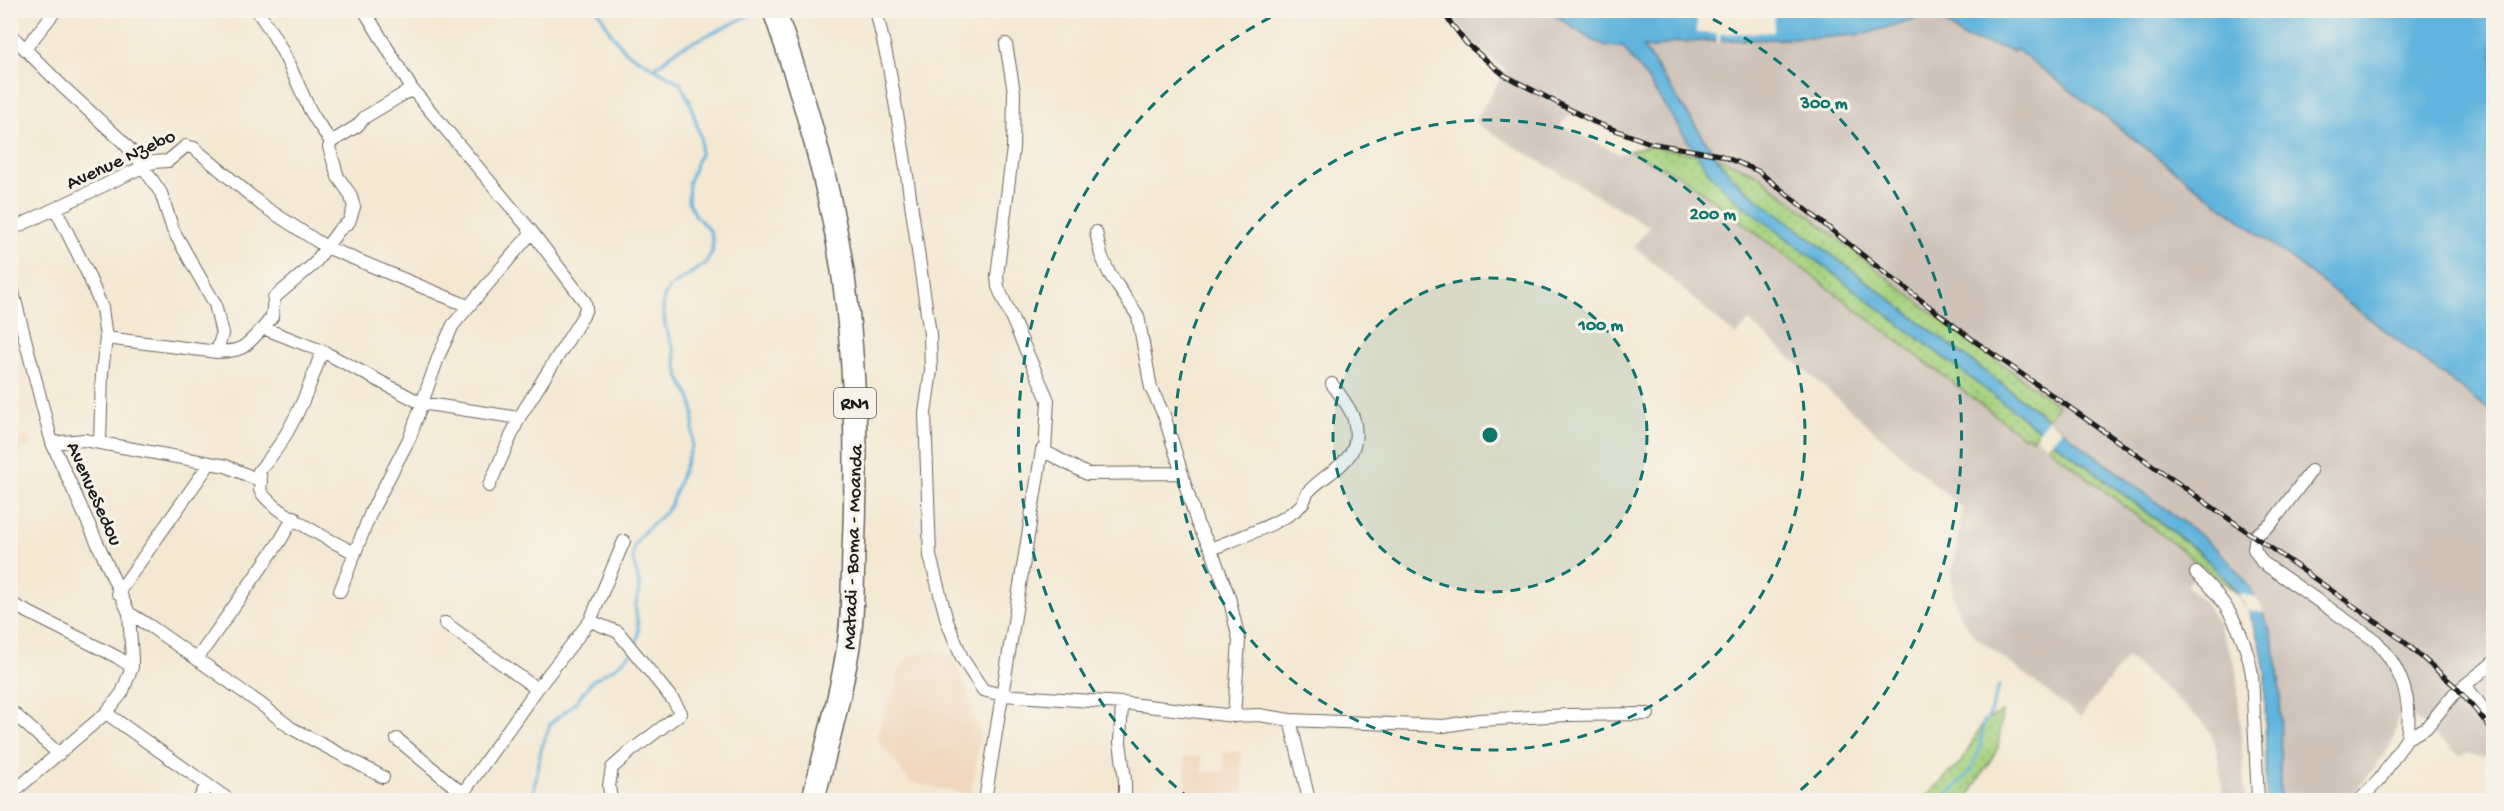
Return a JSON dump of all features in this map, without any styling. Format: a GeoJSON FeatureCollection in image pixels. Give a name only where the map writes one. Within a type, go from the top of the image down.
{"type":"FeatureCollection","features":[{"type":"Feature","properties":{"kind":"highway","name":"Matadi - Boma - Moanda"},"geometry":{"type":"LineString","coordinates":[[774,10],[793,63],[832,210],[847,305],[855,405],[855,500],[848,653],[813,801]]}},
{"type":"Feature","properties":{"kind":"street"},"geometry":{"type":"LineString","coordinates":[[25,49],[56,10]]}},
{"type":"Feature","properties":{"kind":"street"},"geometry":{"type":"LineString","coordinates":[[256,10],[273,32],[294,72],[309,109],[331,142]]}},
{"type":"Feature","properties":{"kind":"street"},"geometry":{"type":"LineString","coordinates":[[364,10],[412,89],[532,232],[582,297],[586,308],[519,418],[489,486]]}},
{"type":"Feature","properties":{"kind":"street"},"geometry":{"type":"LineString","coordinates":[[876,10],[900,132],[930,334],[931,371],[925,413],[930,556],[947,621],[962,658],[983,690],[1002,695],[1122,703],[1234,716],[1259,715],[1290,720],[1444,726],[1479,720],[1567,715],[1648,714]]}},
{"type":"Feature","properties":{"kind":"street"},"geometry":{"type":"LineString","coordinates":[[10,34],[122,141],[161,193],[173,230],[215,304],[222,334],[217,352]]}},
{"type":"Feature","properties":{"kind":"street"},"geometry":{"type":"LineString","coordinates":[[1006,44],[1014,92],[1014,137],[997,276],[1003,299],[1048,400],[1045,451],[1042,450]]}},
{"type":"Feature","properties":{"kind":"street"},"geometry":{"type":"LineString","coordinates":[[106,338],[217,352],[242,350],[272,317],[274,298],[314,264],[326,246],[349,222],[354,207],[335,170],[329,147],[331,142],[357,126],[365,117],[412,89]]}},
{"type":"Feature","properties":{"kind":"street","name":"Avenue Nzebo"},"geometry":{"type":"LineString","coordinates":[[10,230],[153,162],[168,161],[186,146],[194,148],[263,206],[326,246]]}},
{"type":"Feature","properties":{"kind":"street"},"geometry":{"type":"LineString","coordinates":[[56,210],[102,308],[106,338],[102,373],[100,443]]}},
{"type":"Feature","properties":{"kind":"street"},"geometry":{"type":"LineString","coordinates":[[340,591],[353,552],[371,512],[410,437],[421,403],[453,325],[532,232]]}},
{"type":"Feature","properties":{"kind":"street"},"geometry":{"type":"LineString","coordinates":[[1095,232],[1109,273],[1137,316],[1147,374],[1164,415],[1197,523],[1211,549],[1229,597],[1239,640],[1234,716]]}},
{"type":"Feature","properties":{"kind":"street"},"geometry":{"type":"LineString","coordinates":[[326,246],[468,306]]}},
{"type":"Feature","properties":{"kind":"street","name":"AvenueSedou"},"geometry":{"type":"LineString","coordinates":[[10,281],[15,316],[52,443],[129,613],[132,667],[122,693],[106,713],[18,788],[10,800]]}},
{"type":"Feature","properties":{"kind":"street"},"geometry":{"type":"LineString","coordinates":[[262,328],[322,351],[421,403],[519,418]]}},
{"type":"Feature","properties":{"kind":"street"},"geometry":{"type":"LineString","coordinates":[[322,351],[308,391],[290,429],[259,471],[262,494],[315,532],[353,552]]}},
{"type":"Feature","properties":{"kind":"street"},"geometry":{"type":"LineString","coordinates":[[1211,549],[1293,512],[1303,504],[1307,493],[1341,466],[1353,451],[1354,418],[1332,384]]}},
{"type":"Feature","properties":{"kind":"street"},"geometry":{"type":"LineString","coordinates":[[52,443],[84,440],[226,466],[261,481]]}},
{"type":"Feature","properties":{"kind":"street"},"geometry":{"type":"LineString","coordinates":[[985,801],[1042,450]]}},
{"type":"Feature","properties":{"kind":"street"},"geometry":{"type":"LineString","coordinates":[[1042,450],[1087,474],[1180,473]]}},
{"type":"Feature","properties":{"kind":"street"},"geometry":{"type":"LineString","coordinates":[[118,593],[210,463]]}},
{"type":"Feature","properties":{"kind":"street"},"geometry":{"type":"LineString","coordinates":[[2311,471],[2271,524],[2256,535],[2253,544],[2255,554],[2262,562],[2376,641],[2398,669],[2406,691],[2409,715],[2407,738],[2380,779],[2361,801]]}},
{"type":"Feature","properties":{"kind":"street"},"geometry":{"type":"LineString","coordinates":[[197,659],[294,518]]}},
{"type":"Feature","properties":{"kind":"street"},"geometry":{"type":"LineString","coordinates":[[397,739],[460,797],[537,689],[590,621],[624,541]]}},
{"type":"Feature","properties":{"kind":"street"},"geometry":{"type":"LineString","coordinates":[[2196,573],[2231,613],[2249,657],[2253,674],[2258,801]]}},
{"type":"Feature","properties":{"kind":"street"},"geometry":{"type":"LineString","coordinates":[[10,603],[117,657],[132,667]]}},
{"type":"Feature","properties":{"kind":"street"},"geometry":{"type":"LineString","coordinates":[[129,613],[197,659],[291,728],[383,777]]}},
{"type":"Feature","properties":{"kind":"street"},"geometry":{"type":"LineString","coordinates":[[590,621],[618,632],[681,713],[612,768],[609,786],[611,801]]}},
{"type":"Feature","properties":{"kind":"street"},"geometry":{"type":"LineString","coordinates":[[445,623],[537,689]]}},
{"type":"Feature","properties":{"kind":"street"},"geometry":{"type":"LineString","coordinates":[[2407,738],[2426,728],[2454,694],[2493,662]]}},
{"type":"Feature","properties":{"kind":"street"},"geometry":{"type":"LineString","coordinates":[[2465,685],[2493,723]]}},
{"type":"Feature","properties":{"kind":"street"},"geometry":{"type":"LineString","coordinates":[[1122,703],[1120,742],[1125,801]]}},
{"type":"Feature","properties":{"kind":"street"},"geometry":{"type":"LineString","coordinates":[[10,710],[59,754]]}},
{"type":"Feature","properties":{"kind":"street"},"geometry":{"type":"LineString","coordinates":[[106,713],[229,801]]}},
{"type":"Feature","properties":{"kind":"street"},"geometry":{"type":"LineString","coordinates":[[1290,720],[1309,801]]}},
{"type":"Feature","properties":{"kind":"street"},"geometry":{"type":"LineString","coordinates":[[199,801],[206,786]]}},
{"type":"Feature","properties":{"kind":"shaded area"},"geometry":{"type":"Polygon","coordinates":[[[1446,11],[1550,11],[1585,37],[1622,45],[1654,48],[1676,42],[1817,38],[1928,15],[1943,21],[1963,37],[2016,48],[2493,413],[2493,751],[2482,757],[2469,752],[2459,755],[2412,716],[2400,715],[2393,740],[2384,756],[2348,800],[2280,800],[2277,655],[2261,604],[2232,562],[2048,419],[2057,405],[1927,309],[1768,182],[1706,155],[1671,150],[1629,139],[1572,114],[1560,125],[1619,154],[1629,151],[1681,176],[2024,437],[2026,434],[2032,439],[2034,436],[2203,564],[2187,586],[2204,602],[2217,621],[2234,661],[2237,676],[2245,800],[2224,800],[2217,750],[2203,722],[2127,657],[2080,717],[1975,636],[1963,621],[1955,602],[1951,580],[1963,509],[1749,321],[1736,336],[1634,246],[1650,227],[1474,122],[1506,70],[1479,48],[1459,24],[1456,25],[1446,11]]]}},
{"type":"Feature","properties":{"kind":"shaded area"},"geometry":{"type":"Polygon","coordinates":[[[30,437],[32,447],[11,453],[11,441],[30,437]]]}},
{"type":"Feature","properties":{"kind":"shaded area"},"geometry":{"type":"Polygon","coordinates":[[[930,650],[952,655],[972,705],[980,736],[971,795],[910,782],[877,738],[886,706],[898,684],[897,673],[909,657],[930,650]]]}},
{"type":"Feature","properties":{"kind":"shaded area"},"geometry":{"type":"Polygon","coordinates":[[[1241,751],[1244,793],[1187,800],[1184,757],[1201,756],[1203,773],[1225,771],[1222,753],[1241,751]]]}},
{"type":"Feature","properties":{"kind":"green space"},"geometry":{"type":"Polygon","coordinates":[[[1649,146],[1719,158],[1757,174],[1927,309],[2058,405],[2048,419],[1740,185],[1722,165],[1711,174],[1731,196],[2039,430],[2032,439],[2027,435],[2024,437],[1681,176],[1629,151],[1649,146]]]}},
{"type":"Feature","properties":{"kind":"green space"},"geometry":{"type":"Polygon","coordinates":[[[2053,441],[2210,561],[2238,594],[2048,447],[2053,441]]]}},
{"type":"Feature","properties":{"kind":"green space"},"geometry":{"type":"Polygon","coordinates":[[[2002,712],[1998,748],[1966,800],[1922,800],[1962,761],[1984,721],[2002,712]]]}},
{"type":"Feature","properties":{"kind":"water"},"geometry":{"type":"Polygon","coordinates":[[[1550,11],[2493,11],[2493,413],[2016,49],[2014,51],[1963,37],[1943,21],[1928,15],[1865,34],[1818,38],[1676,42],[1654,48],[1643,47],[1722,165],[1740,185],[2205,539],[2234,567],[2255,596],[2268,627],[2276,658],[2281,726],[2280,800],[2266,800],[2265,673],[2260,642],[2249,612],[2232,585],[2197,550],[1731,196],[1710,174],[1647,79],[1622,46],[1613,47],[1594,41],[1550,11]]]}},
{"type":"Feature","properties":{"kind":"pier"},"geometry":{"type":"Polygon","coordinates":[[[1697,11],[1774,11],[1774,32],[1720,34],[1720,43],[1717,44],[1717,34],[1697,33],[1697,11]]]}},
{"type":"Feature","properties":{"kind":"pier"},"geometry":{"type":"Polygon","coordinates":[[[2048,419],[2062,430],[2051,443],[2037,433],[2048,419]]]}},
{"type":"Feature","properties":{"kind":"pier"},"geometry":{"type":"Polygon","coordinates":[[[2238,594],[2257,597],[2264,613],[2247,610],[2238,594]]]}},
{"type":"Feature","properties":{"kind":"waterway"},"geometry":{"type":"LineString","coordinates":[[598,10],[625,51],[680,83],[690,102],[701,139],[700,154],[689,181],[688,201],[696,216],[710,231],[713,242],[712,252],[706,263],[669,288],[664,297],[665,326],[674,350],[679,377],[691,399],[694,413],[692,446],[670,506],[642,534],[633,551],[633,561],[639,580],[636,604],[638,632],[635,646]]}},
{"type":"Feature","properties":{"kind":"waterway"},"geometry":{"type":"LineString","coordinates":[[656,67],[678,49],[761,10]]}},
{"type":"Feature","properties":{"kind":"waterway"},"geometry":{"type":"LineString","coordinates":[[532,800],[541,750],[550,724],[575,703],[593,680],[617,666],[630,654]]}},
{"type":"Feature","properties":{"kind":"waterway"},"geometry":{"type":"LineString","coordinates":[[1942,800],[1961,782],[1973,766],[1980,747],[1984,721],[1987,721],[1999,686]]}},
{"type":"Feature","properties":{"kind":"railway"},"geometry":{"type":"LineString","coordinates":[[1441,10],[1466,43],[1504,75],[1594,122],[1650,143],[1720,155],[1758,171],[1973,340],[2401,639],[2456,687],[2494,732]]}}]}
